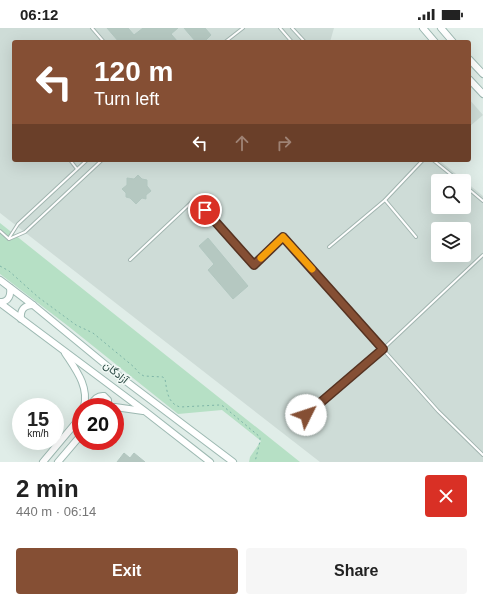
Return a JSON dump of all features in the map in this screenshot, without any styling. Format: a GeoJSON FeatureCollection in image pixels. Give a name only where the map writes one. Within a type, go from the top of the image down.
{"type":"FeatureCollection","features":[{"type":"Feature","properties":{"kind":"main road"},"geometry":{"type":"LineString","coordinates":[[423,28],[434,40]]}},
{"type":"Feature","properties":{"kind":"main road"},"geometry":{"type":"LineString","coordinates":[[441,28],[452,40]]}},
{"type":"Feature","properties":{"kind":"main road"},"geometry":{"type":"LineString","coordinates":[[471,61],[483,74]]}},
{"type":"Feature","properties":{"kind":"main road"},"geometry":{"type":"LineString","coordinates":[[471,81],[483,94]]}},
{"type":"Feature","properties":{"kind":"main road","name":"آزادگان"},"geometry":{"type":"LineString","coordinates":[[0,280],[123,378],[233,462]]}},
{"type":"Feature","properties":{"kind":"main road"},"geometry":{"type":"LineString","coordinates":[[0,302],[8,299],[11,294],[10,288]]}},
{"type":"Feature","properties":{"kind":"main road","name":"آزادگان"},"geometry":{"type":"LineString","coordinates":[[0,302],[20,319],[146,412],[210,462]]}},
{"type":"Feature","properties":{"kind":"main road"},"geometry":{"type":"LineString","coordinates":[[20,319],[22,308],[27,305],[33,305]]}},
{"type":"Feature","properties":{"kind":"main road"},"geometry":{"type":"LineString","coordinates":[[63,350],[83,384],[85,390],[85,398]]}},
{"type":"Feature","properties":{"kind":"main road"},"geometry":{"type":"LineString","coordinates":[[124,408],[146,412]]}},
{"type":"Feature","properties":{"kind":"main road"},"geometry":{"type":"LineString","coordinates":[[43,462],[72,427]]}},
{"type":"Feature","properties":{"kind":"main road"},"geometry":{"type":"LineString","coordinates":[[58,462],[72,446]]}},
{"type":"Feature","properties":{"kind":"lane"},"geometry":{"type":"LineString","coordinates":[[92,28],[102,40]]}},
{"type":"Feature","properties":{"kind":"lane"},"geometry":{"type":"LineString","coordinates":[[228,40],[243,28]]}},
{"type":"Feature","properties":{"kind":"lane"},"geometry":{"type":"LineString","coordinates":[[280,28],[290,40]]}},
{"type":"Feature","properties":{"kind":"lane"},"geometry":{"type":"LineString","coordinates":[[292,28],[302,40]]}},
{"type":"Feature","properties":{"kind":"lane"},"geometry":{"type":"LineString","coordinates":[[72,162],[77,169]]}},
{"type":"Feature","properties":{"kind":"lane"},"geometry":{"type":"LineString","coordinates":[[9,239],[18,224],[85,162]]}},
{"type":"Feature","properties":{"kind":"lane"},"geometry":{"type":"LineString","coordinates":[[9,239],[25,232],[100,162]]}},
{"type":"Feature","properties":{"kind":"lane"},"geometry":{"type":"LineString","coordinates":[[329,247],[385,200],[421,162]]}},
{"type":"Feature","properties":{"kind":"lane"},"geometry":{"type":"LineString","coordinates":[[435,162],[450,174]]}},
{"type":"Feature","properties":{"kind":"lane"},"geometry":{"type":"LineString","coordinates":[[471,192],[483,201]]}},
{"type":"Feature","properties":{"kind":"lane"},"geometry":{"type":"LineString","coordinates":[[130,260],[195,199],[254,265],[283,237],[438,411],[483,455]]}},
{"type":"Feature","properties":{"kind":"lane"},"geometry":{"type":"LineString","coordinates":[[385,200],[416,237]]}},
{"type":"Feature","properties":{"kind":"lane"},"geometry":{"type":"LineString","coordinates":[[0,231],[9,239]]}},
{"type":"Feature","properties":{"kind":"lane"},"geometry":{"type":"LineString","coordinates":[[306,415],[383,349],[483,255]]}},
{"type":"Feature","properties":{"kind":"path"},"geometry":{"type":"LineString","coordinates":[[0,266],[76,325],[93,333],[134,367],[140,374],[144,376],[163,378],[167,394],[171,402],[176,406],[223,406],[260,437],[255,462]]}},
{"type":"Feature","properties":{"kind":"shaded area"},"geometry":{"type":"Polygon","coordinates":[[[0,28],[334,28],[331,40],[12,40],[12,162],[441,162],[456,174],[431,174],[431,214],[471,214],[471,186],[483,196],[483,462],[320,462],[0,213],[0,28]]]}},
{"type":"Feature","properties":{"kind":"shaded area"},"geometry":{"type":"Polygon","coordinates":[[[471,101],[483,115],[471,125],[471,101]]]}},
{"type":"Feature","properties":{"kind":"green space"},"geometry":{"type":"Polygon","coordinates":[[[0,223],[300,462],[249,462],[250,457],[261,441],[222,410],[178,414],[0,274],[0,223]]]}},
{"type":"Feature","properties":{"kind":"building"},"geometry":{"type":"Polygon","coordinates":[[[107,28],[128,28],[134,35],[143,28],[178,28],[171,34],[176,40],[117,40],[107,28]]]}},
{"type":"Feature","properties":{"kind":"building"},"geometry":{"type":"Polygon","coordinates":[[[184,28],[205,28],[211,35],[206,40],[194,40],[184,28]]]}},
{"type":"Feature","properties":{"kind":"building"},"geometry":{"type":"Polygon","coordinates":[[[138,175],[142,179],[147,180],[147,186],[151,191],[146,195],[146,199],[142,198],[136,204],[130,198],[126,197],[126,193],[122,189],[127,185],[127,178],[134,179],[138,175]]]}},
{"type":"Feature","properties":{"kind":"building"},"geometry":{"type":"Polygon","coordinates":[[[208,238],[248,286],[233,299],[208,270],[214,264],[199,246],[208,238]]]}},
{"type":"Feature","properties":{"kind":"building"},"geometry":{"type":"Polygon","coordinates":[[[124,453],[130,458],[134,453],[145,462],[117,462],[124,453]]]}},
{"type":"Feature","properties":{"kind":"slow traffic"},"geometry":{"type":"LineString","coordinates":[[261,258],[283,237],[312,269]]}},
{"type":"Feature","properties":{"kind":"route"},"geometry":{"type":"LineString","coordinates":[[205,210],[254,265],[283,237],[383,349],[306,415]]}}]}
